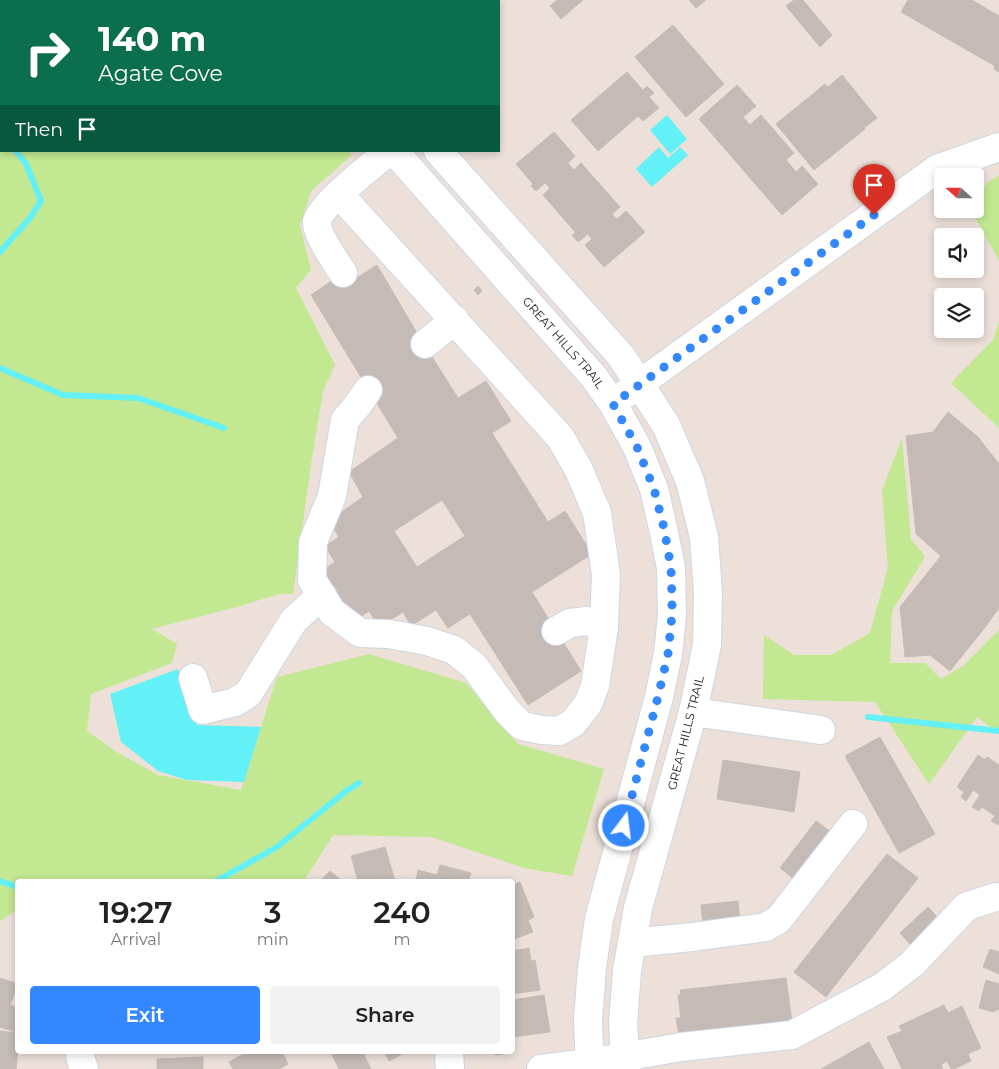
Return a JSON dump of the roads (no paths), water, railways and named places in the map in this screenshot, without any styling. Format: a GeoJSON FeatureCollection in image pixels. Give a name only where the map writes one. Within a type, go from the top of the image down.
{"type":"FeatureCollection","features":[{"type":"Feature","properties":{"kind":"street"},"geometry":{"type":"LineString","coordinates":[[613,404],[937,169],[999,147]]}},
{"type":"Feature","properties":{"kind":"street"},"geometry":{"type":"LineString","coordinates":[[343,273],[322,238],[317,222],[321,212],[339,194],[388,152]]}},
{"type":"Feature","properties":{"kind":"street","name":"GREAT HILLS TRAIL"},"geometry":{"type":"LineString","coordinates":[[395,152],[594,376],[613,404],[637,447],[654,489],[664,528],[671,568],[672,615],[668,654],[599,919],[592,968],[588,1020],[590,1066]]}},
{"type":"Feature","properties":{"kind":"street","name":"GREAT HILLS TRAIL"},"geometry":{"type":"LineString","coordinates":[[439,152],[621,356],[666,425],[690,481],[704,537],[708,594],[707,645],[693,712],[638,908],[626,971],[622,1023],[625,1063]]}},
{"type":"Feature","properties":{"kind":"street"},"geometry":{"type":"LineString","coordinates":[[339,194],[560,437],[579,470],[597,513],[606,574],[604,627],[595,686],[588,704],[573,723],[559,730],[542,730],[522,726],[507,711],[474,666],[454,650],[427,641],[389,634],[360,633],[332,612],[312,580],[313,542],[332,496],[345,420],[368,390]]}},
{"type":"Feature","properties":{"kind":"street"},"geometry":{"type":"LineString","coordinates":[[424,344],[455,320]]}},
{"type":"Feature","properties":{"kind":"street"},"geometry":{"type":"LineString","coordinates":[[193,678],[203,710],[234,702],[248,694],[294,620],[322,595]]}},
{"type":"Feature","properties":{"kind":"street"},"geometry":{"type":"LineString","coordinates":[[556,630],[570,623],[587,621],[604,627]]}},
{"type":"Feature","properties":{"kind":"street"},"geometry":{"type":"LineString","coordinates":[[693,712],[821,730]]}},
{"type":"Feature","properties":{"kind":"street"},"geometry":{"type":"LineString","coordinates":[[632,943],[766,927],[779,919],[853,824]]}},
{"type":"Feature","properties":{"kind":"street"},"geometry":{"type":"LineString","coordinates":[[541,1069],[683,1058],[792,1035],[882,988],[912,964],[967,906],[999,897]]}},
{"type":"Feature","properties":{"kind":"street"},"geometry":{"type":"LineString","coordinates":[[448,1054],[450,1069]]}},
{"type":"Feature","properties":{"kind":"water"},"geometry":{"type":"Polygon","coordinates":[[[667,115],[687,139],[670,154],[650,130],[667,115]]]}},
{"type":"Feature","properties":{"kind":"water"},"geometry":{"type":"Polygon","coordinates":[[[659,147],[668,158],[680,147],[688,155],[652,187],[636,169],[659,147]]]}},
{"type":"Feature","properties":{"kind":"water"},"geometry":{"type":"Polygon","coordinates":[[[178,669],[197,725],[261,727],[244,782],[187,780],[158,771],[121,742],[110,694],[178,669]]]}},
{"type":"Feature","properties":{"kind":"waterway"},"geometry":{"type":"LineString","coordinates":[[0,252],[30,218],[41,201],[26,164],[17,152]]}},
{"type":"Feature","properties":{"kind":"waterway"},"geometry":{"type":"LineString","coordinates":[[0,368],[63,395],[138,398],[224,428]]}},
{"type":"Feature","properties":{"kind":"waterway"},"geometry":{"type":"LineString","coordinates":[[868,717],[999,731]]}},
{"type":"Feature","properties":{"kind":"waterway"},"geometry":{"type":"LineString","coordinates":[[220,879],[277,847],[346,791],[359,783]]}},
{"type":"Feature","properties":{"kind":"waterway"},"geometry":{"type":"LineString","coordinates":[[0,881],[15,886]]}},
{"type":"Feature","properties":{"kind":"tunnel"},"geometry":{"type":"LineString","coordinates":[[368,390],[425,344]]}}]}
